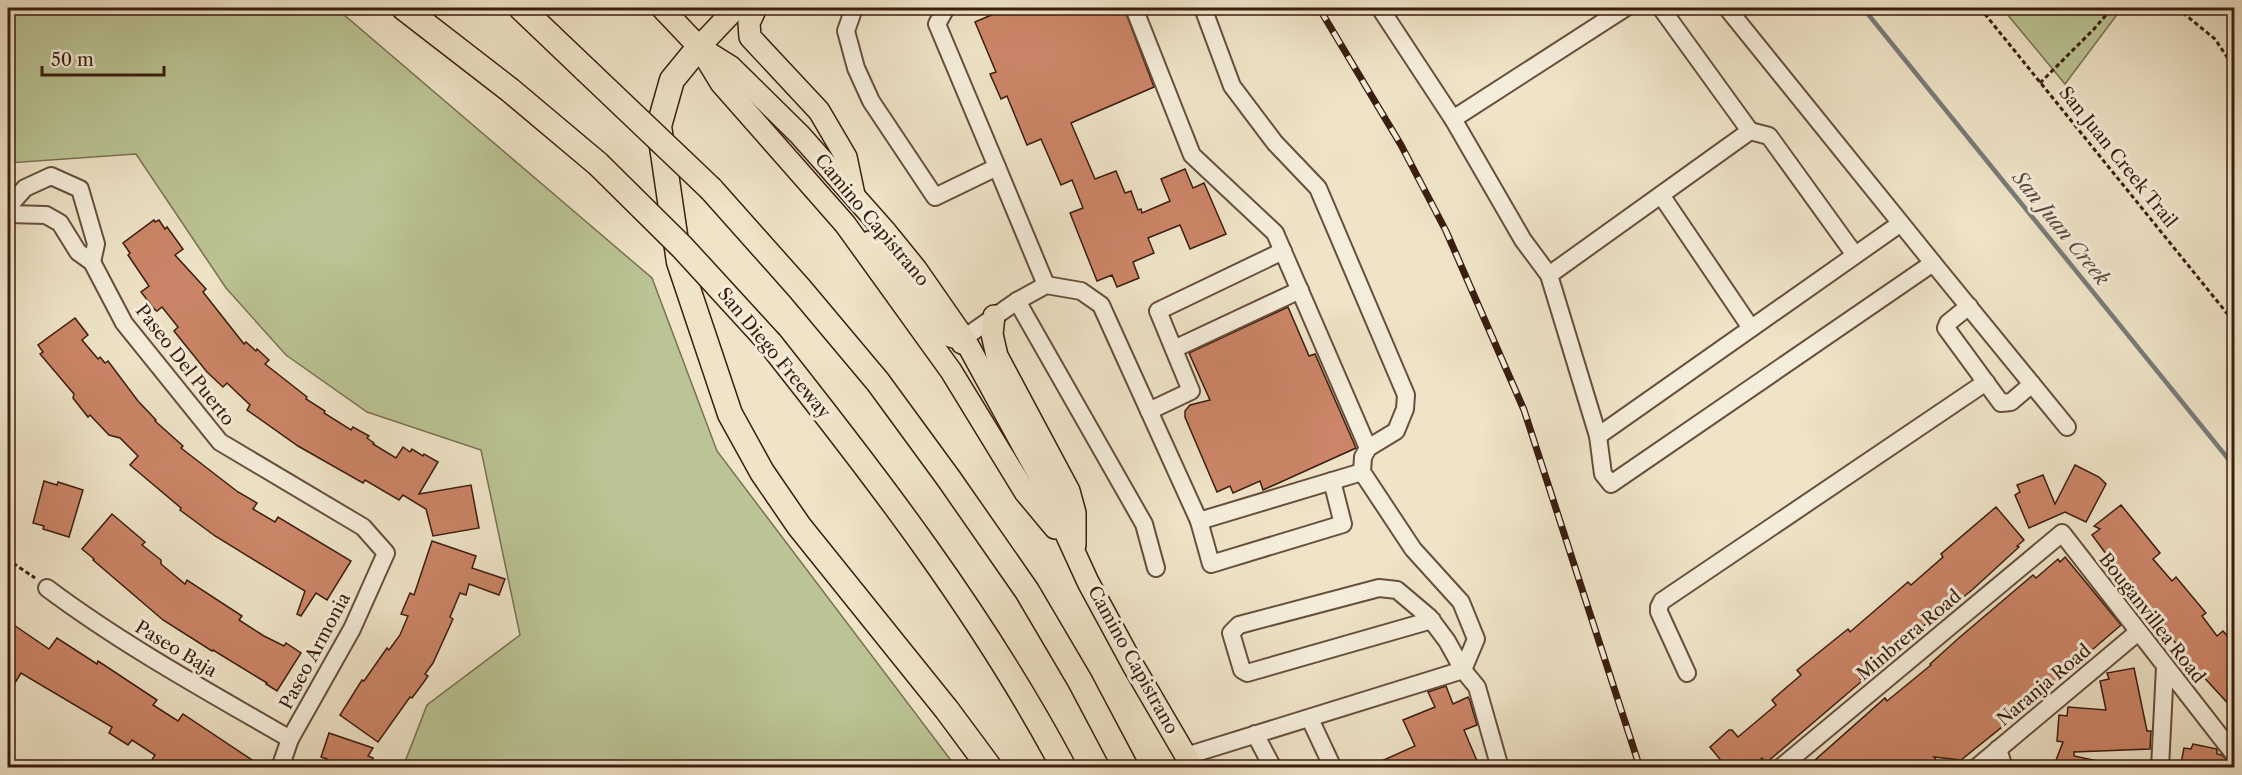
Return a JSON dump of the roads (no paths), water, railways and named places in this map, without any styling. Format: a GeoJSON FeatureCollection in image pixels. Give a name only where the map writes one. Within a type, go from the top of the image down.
{"type":"FeatureCollection","features":[{"type":"Feature","properties":{"kind":"highway","name":"San Diego Freeway"},"geometry":{"type":"LineString","coordinates":[[404,8],[510,90],[598,164],[682,247],[770,342],[880,483],[969,609],[1037,718],[1064,768]]}},
{"type":"Feature","properties":{"kind":"highway"},"geometry":{"type":"LineString","coordinates":[[521,8],[711,189],[871,373],[949,478],[1027,591],[1080,681],[1126,768]]}},
{"type":"Feature","properties":{"kind":"highway"},"geometry":{"type":"LineString","coordinates":[[699,47],[672,80],[659,126],[679,262],[730,414],[762,472],[799,526],[947,710],[990,768]]}},
{"type":"Feature","properties":{"kind":"main road","name":"Camino Capistrano"},"geometry":{"type":"LineString","coordinates":[[662,8],[699,47],[721,83],[845,224],[951,371],[1025,492],[1075,552]]}},
{"type":"Feature","properties":{"kind":"main road"},"geometry":{"type":"LineString","coordinates":[[699,47],[736,8]]}},
{"type":"Feature","properties":{"kind":"main road"},"geometry":{"type":"LineString","coordinates":[[756,8],[749,23],[750,37],[819,111],[846,157],[854,198]]}},
{"type":"Feature","properties":{"kind":"main road","name":"Camino Capistrano"},"geometry":{"type":"LineString","coordinates":[[699,47],[731,67],[800,135],[916,269],[964,338],[1040,477],[1080,565],[1134,667],[1190,762]]}},
{"type":"Feature","properties":{"kind":"main road"},"geometry":{"type":"LineString","coordinates":[[845,224],[879,250],[944,334],[954,338],[964,338],[961,348],[962,367],[969,384],[1044,514]]}},
{"type":"Feature","properties":{"kind":"main road"},"geometry":{"type":"LineString","coordinates":[[994,316],[992,334],[997,356],[1069,491],[1075,513],[1075,552]]}},
{"type":"Feature","properties":{"kind":"street"},"geometry":{"type":"LineString","coordinates":[[854,8],[846,31],[856,68],[871,102],[935,197],[997,167]]}},
{"type":"Feature","properties":{"kind":"street"},"geometry":{"type":"LineString","coordinates":[[946,8],[938,24],[1046,285]]}},
{"type":"Feature","properties":{"kind":"street"},"geometry":{"type":"LineString","coordinates":[[1134,8],[1192,155],[1275,234],[1368,448]]}},
{"type":"Feature","properties":{"kind":"street"},"geometry":{"type":"LineString","coordinates":[[1190,762],[1255,734],[1310,719],[1463,670],[1476,639],[1461,602],[1413,549],[1362,472],[1363,457],[1368,448],[1396,431],[1405,409],[1406,395],[1318,188],[1275,143],[1232,86],[1203,8]]}},
{"type":"Feature","properties":{"kind":"street"},"geometry":{"type":"LineString","coordinates":[[1380,8],[1453,119],[1523,240],[1549,275],[1598,436],[1603,474],[1611,484],[1933,263]]}},
{"type":"Feature","properties":{"kind":"street"},"geometry":{"type":"LineString","coordinates":[[1661,8],[1750,131],[1769,136],[1855,255]]}},
{"type":"Feature","properties":{"kind":"street"},"geometry":{"type":"LineString","coordinates":[[1727,8],[2067,427]]}},
{"type":"Feature","properties":{"kind":"street"},"geometry":{"type":"LineString","coordinates":[[1453,119],[1618,9]]}},
{"type":"Feature","properties":{"kind":"street"},"geometry":{"type":"LineString","coordinates":[[1549,275],[1750,131]]}},
{"type":"Feature","properties":{"kind":"street","name":"Paseo Del Puerto"},"geometry":{"type":"LineString","coordinates":[[8,207],[25,188],[51,176],[80,189],[96,244],[92,262]]}},
{"type":"Feature","properties":{"kind":"street"},"geometry":{"type":"LineString","coordinates":[[1661,195],[1751,328]]}},
{"type":"Feature","properties":{"kind":"street","name":"Paseo Del Puerto"},"geometry":{"type":"LineString","coordinates":[[8,214],[46,216],[60,223],[78,252],[92,262],[124,323],[220,442],[363,527],[386,553]]}},
{"type":"Feature","properties":{"kind":"street"},"geometry":{"type":"LineString","coordinates":[[1598,436],[1900,223]]}},
{"type":"Feature","properties":{"kind":"street"},"geometry":{"type":"LineString","coordinates":[[1149,411],[1191,391],[1158,311],[1283,251]]}},
{"type":"Feature","properties":{"kind":"street"},"geometry":{"type":"LineString","coordinates":[[964,338],[1017,301],[1046,285],[1081,291],[1101,305],[1199,521],[1211,564],[1343,524],[1332,481]]}},
{"type":"Feature","properties":{"kind":"street"},"geometry":{"type":"LineString","coordinates":[[1174,349],[1300,290]]}},
{"type":"Feature","properties":{"kind":"street"},"geometry":{"type":"LineString","coordinates":[[1017,301],[1144,524],[1156,568]]}},
{"type":"Feature","properties":{"kind":"street"},"geometry":{"type":"LineString","coordinates":[[1969,306],[1948,323],[1946,328],[2001,404],[2011,402],[2032,384]]}},
{"type":"Feature","properties":{"kind":"street"},"geometry":{"type":"LineString","coordinates":[[1687,673],[1659,612],[1662,601],[1986,382]]}},
{"type":"Feature","properties":{"kind":"street"},"geometry":{"type":"LineString","coordinates":[[1199,521],[1362,472]]}},
{"type":"Feature","properties":{"kind":"street","name":"Bouganvillea Road"},"geometry":{"type":"LineString","coordinates":[[2062,533],[2235,754]]}},
{"type":"Feature","properties":{"kind":"street","name":"Minbrera Road"},"geometry":{"type":"LineString","coordinates":[[1780,768],[2062,533]]}},
{"type":"Feature","properties":{"kind":"street","name":"Paseo Armonia"},"geometry":{"type":"LineString","coordinates":[[280,768],[290,739],[352,629],[386,553]]}},
{"type":"Feature","properties":{"kind":"street","name":"Paseo Baja"},"geometry":{"type":"LineString","coordinates":[[47,588],[84,616],[145,654],[290,739]]}},
{"type":"Feature","properties":{"kind":"street"},"geometry":{"type":"LineString","coordinates":[[1432,620],[1247,673],[1242,670],[1231,633],[1239,625],[1379,588],[1397,590],[1432,620],[1448,641],[1463,670],[1477,687],[1500,768]]}},
{"type":"Feature","properties":{"kind":"street","name":"Naranja Road"},"geometry":{"type":"LineString","coordinates":[[1976,768],[2138,632]]}},
{"type":"Feature","properties":{"kind":"street"},"geometry":{"type":"LineString","coordinates":[[2160,768],[2165,667]]}},
{"type":"Feature","properties":{"kind":"street"},"geometry":{"type":"LineString","coordinates":[[1310,719],[1333,768]]}},
{"type":"Feature","properties":{"kind":"street"},"geometry":{"type":"LineString","coordinates":[[1255,734],[1273,768]]}},
{"type":"Feature","properties":{"kind":"street"},"geometry":{"type":"LineString","coordinates":[[1998,749],[2004,768]]}},
{"type":"Feature","properties":{"kind":"waterway","name":"San Juan Creek"},"geometry":{"type":"LineString","coordinates":[[1863,8],[2234,466]]}},
{"type":"Feature","properties":{"kind":"railway"},"geometry":{"type":"LineString","coordinates":[[1319,8],[1401,145],[1446,231],[1524,410],[1640,768]]}}]}
